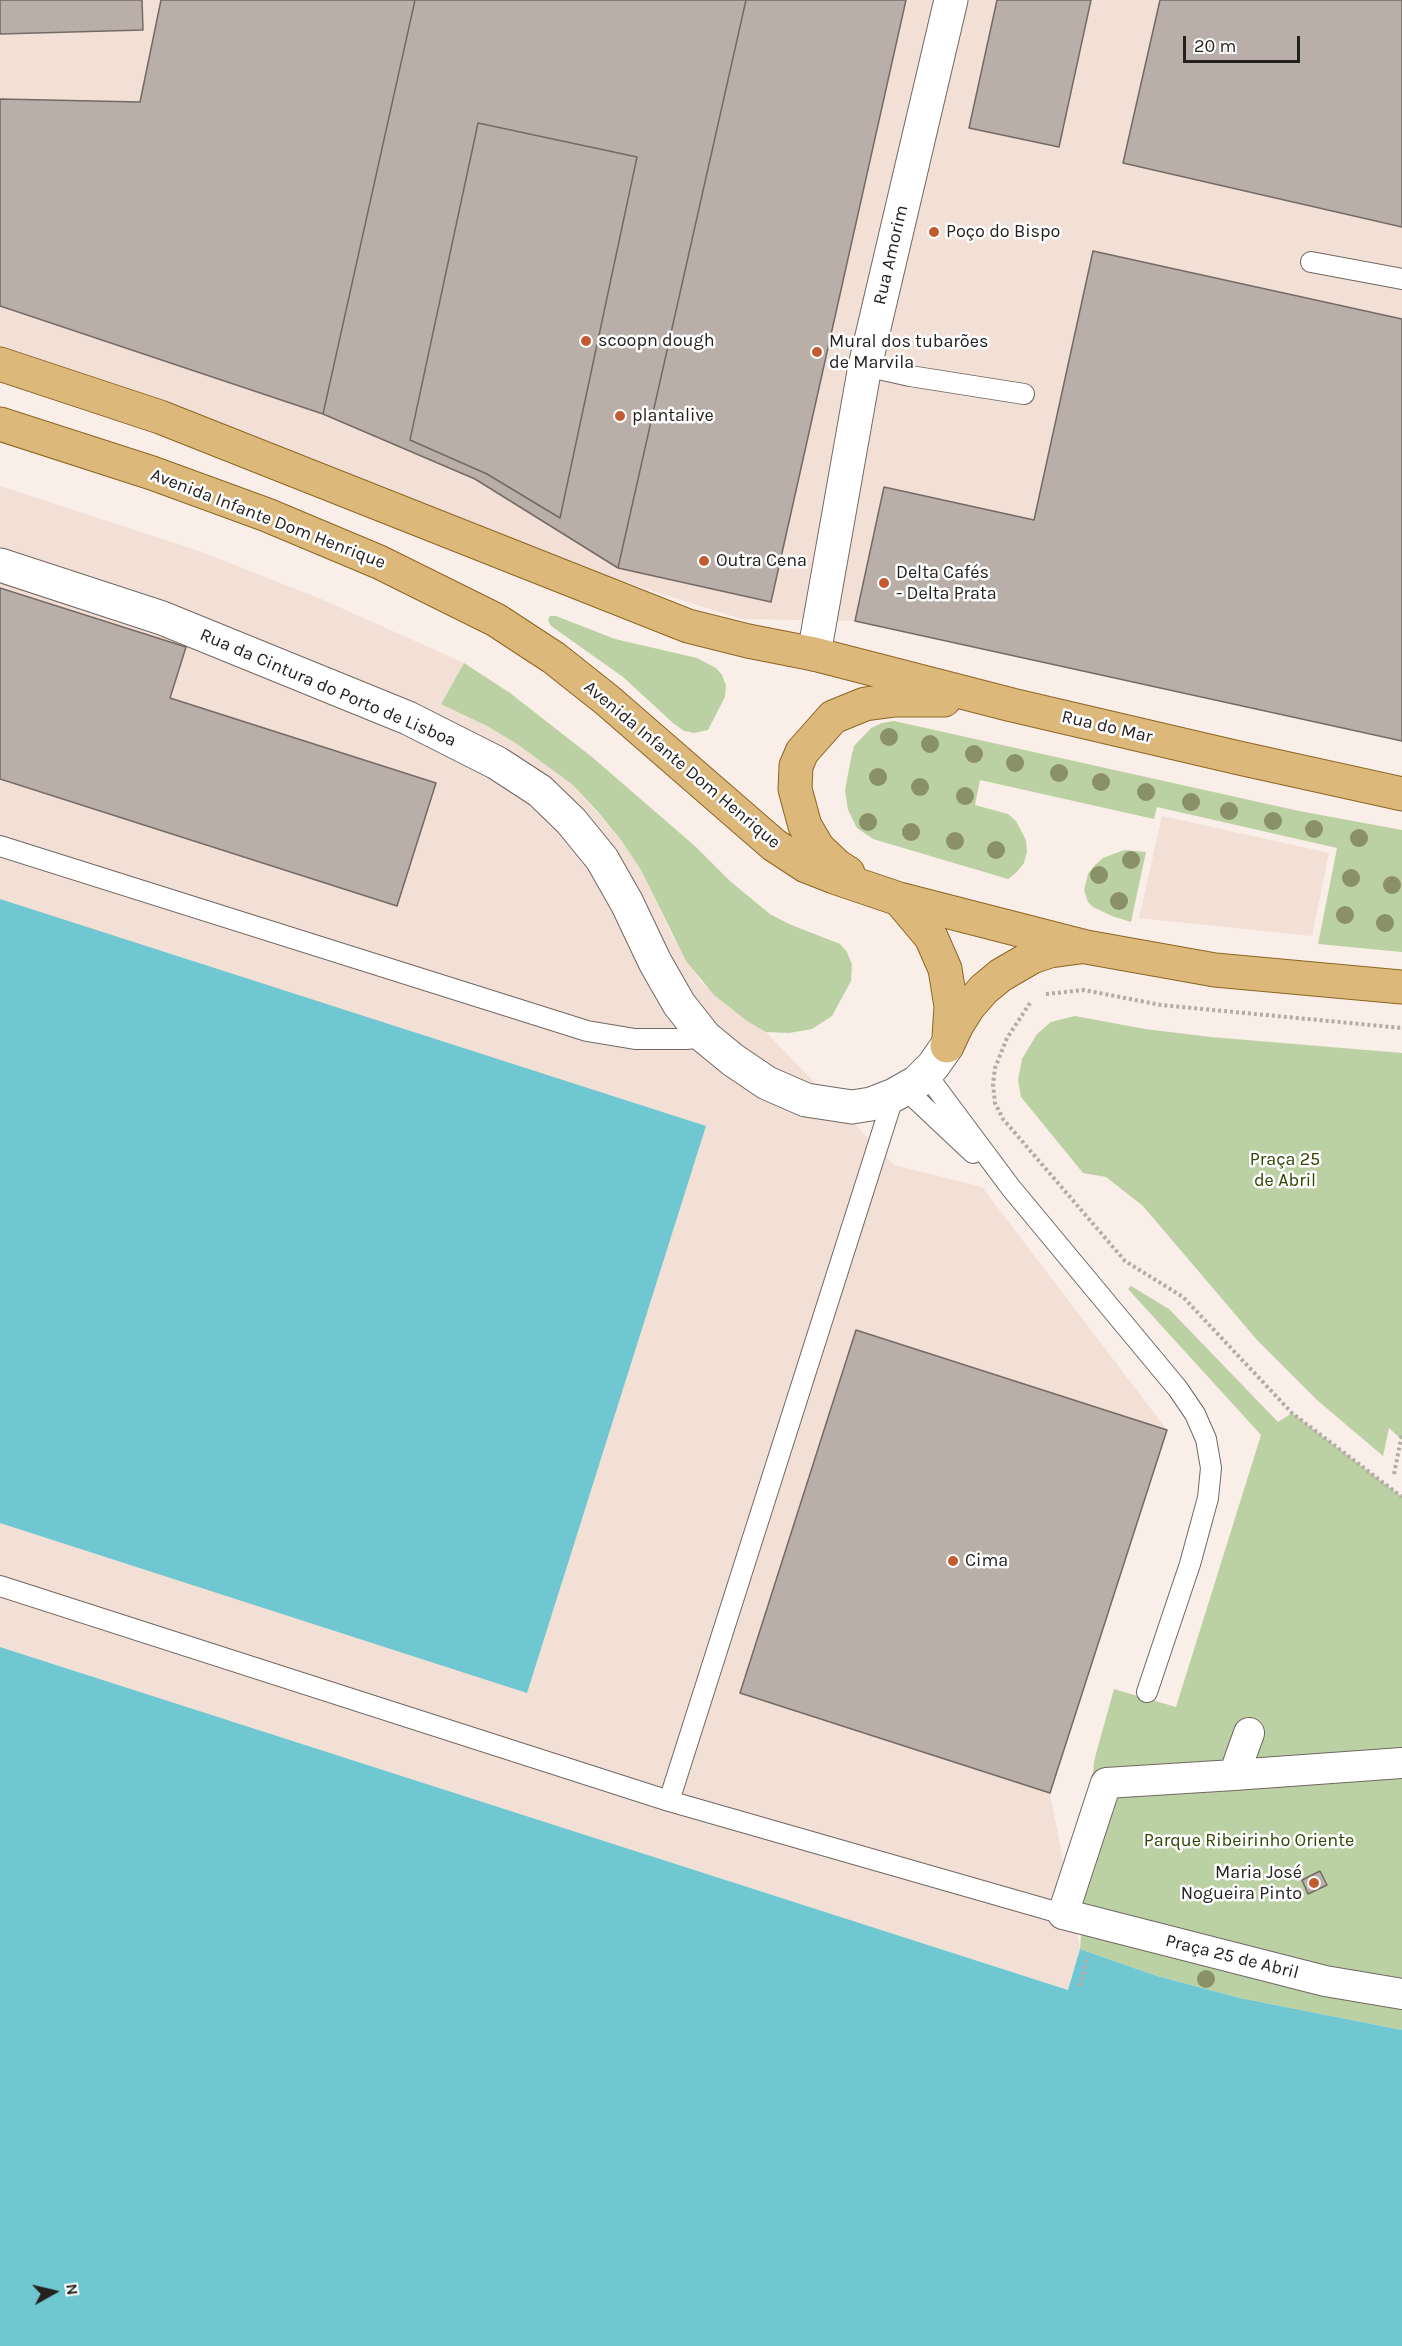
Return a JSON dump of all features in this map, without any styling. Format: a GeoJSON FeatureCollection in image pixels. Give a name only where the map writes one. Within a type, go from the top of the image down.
{"type":"FeatureCollection","features":[{"type":"Feature","properties":{"kind":"main road"},"geometry":{"type":"LineString","coordinates":[[0,364],[160,417],[688,626],[748,642],[814,654]]}},
{"type":"Feature","properties":{"kind":"main road","name":"Avenida Infante Dom Henrique"},"geometry":{"type":"LineString","coordinates":[[0,424],[152,473],[267,515],[380,562],[496,620],[554,658],[607,700],[774,845],[806,866],[890,896],[1086,947],[1215,970],[1402,987]]}},
{"type":"Feature","properties":{"kind":"main road","name":"Rua do Mar"},"geometry":{"type":"LineString","coordinates":[[814,654],[1012,705],[1402,794]]}},
{"type":"Feature","properties":{"kind":"main road"},"geometry":{"type":"LineString","coordinates":[[947,1046],[951,1006],[945,969],[931,937],[890,896],[837,866],[818,848],[806,826],[795,789],[796,766],[802,752],[833,717],[865,704],[895,700],[932,700],[978,701],[1012,705]]}},
{"type":"Feature","properties":{"kind":"main road"},"geometry":{"type":"LineString","coordinates":[[947,1046],[957,1025],[984,989],[1016,965],[1032,957],[1068,948],[1086,947]]}},
{"type":"Feature","properties":{"kind":"street","name":"Rua Amorim"},"geometry":{"type":"LineString","coordinates":[[814,654],[865,366],[951,0]]}},
{"type":"Feature","properties":{"kind":"street","name":"Rua da Cintura do Porto de Lisboa"},"geometry":{"type":"LineString","coordinates":[[0,565],[162,618],[408,718],[489,758],[540,791],[571,821],[602,859],[679,1004],[705,1037],[732,1060],[767,1083],[806,1100],[852,1107],[871,1104],[908,1086]]}},
{"type":"Feature","properties":{"kind":"street"},"geometry":{"type":"LineString","coordinates":[[908,1086],[947,1046]]}},
{"type":"Feature","properties":{"kind":"street"},"geometry":{"type":"LineString","coordinates":[[1233,1775],[1249,1732]]}},
{"type":"Feature","properties":{"kind":"street"},"geometry":{"type":"LineString","coordinates":[[1063,1914],[1106,1783],[1402,1763]]}},
{"type":"Feature","properties":{"kind":"street","name":"Praça 25 de Abril"},"geometry":{"type":"LineString","coordinates":[[1063,1914],[1325,1981],[1402,1994]]}},
{"type":"Feature","properties":{"kind":"lane"},"geometry":{"type":"LineString","coordinates":[[1311,262],[1402,279]]}},
{"type":"Feature","properties":{"kind":"lane"},"geometry":{"type":"LineString","coordinates":[[865,366],[910,376],[1024,394]]}},
{"type":"Feature","properties":{"kind":"lane"},"geometry":{"type":"LineString","coordinates":[[0,846],[587,1031],[635,1039],[705,1037]]}},
{"type":"Feature","properties":{"kind":"lane"},"geometry":{"type":"LineString","coordinates":[[669,1801],[908,1086],[1011,1188],[1167,1374],[1195,1414],[1206,1439],[1211,1468],[1208,1498],[1190,1564],[1147,1692]]}},
{"type":"Feature","properties":{"kind":"lane"},"geometry":{"type":"LineString","coordinates":[[0,1586],[669,1801],[1063,1914]]}},
{"type":"Feature","properties":{"kind":"path"},"geometry":{"type":"LineString","coordinates":[[984,989],[1030,1002],[1007,1038],[995,1068],[993,1084],[995,1103],[1004,1119],[1125,1261],[1183,1298],[1292,1413],[1402,1497]]}},
{"type":"Feature","properties":{"kind":"path"},"geometry":{"type":"LineString","coordinates":[[1039,996],[1058,991],[1084,990],[1172,1006],[1402,1028]]}},
{"type":"Feature","properties":{"kind":"path"},"geometry":{"type":"LineString","coordinates":[[1394,1474],[1402,1434]]}},
{"type":"Feature","properties":{"kind":"path"},"geometry":{"type":"LineString","coordinates":[[1080,1986],[1089,1952]]}},
{"type":"Feature","properties":{"kind":"shaded area"},"geometry":{"type":"Polygon","coordinates":[[[0,0],[1402,0],[1402,734],[1258,710],[855,621],[741,619],[236,458],[0,365],[0,0]]]}},
{"type":"Feature","properties":{"kind":"shaded area"},"geometry":{"type":"Polygon","coordinates":[[[0,486],[199,551],[321,599],[464,663],[441,703],[517,744],[573,785],[621,840],[641,870],[672,936],[700,981],[731,1009],[766,1032],[894,1165],[982,1187],[1167,1430],[1050,1793],[1080,1949],[1068,1990],[0,1647],[0,486]]]}},
{"type":"Feature","properties":{"kind":"shaded area"},"geometry":{"type":"Polygon","coordinates":[[[1162,816],[1329,853],[1312,936],[1139,918],[1162,816]]]}},
{"type":"Feature","properties":{"kind":"green space"},"geometry":{"type":"Polygon","coordinates":[[[550,616],[556,616],[615,639],[697,658],[716,668],[726,685],[725,697],[708,730],[694,733],[684,731],[623,677],[551,626],[548,620],[550,616]]]}},
{"type":"Feature","properties":{"kind":"green space"},"geometry":{"type":"Polygon","coordinates":[[[464,663],[510,693],[592,757],[770,914],[840,944],[847,952],[852,965],[851,981],[832,1016],[812,1029],[789,1033],[766,1032],[747,1021],[714,995],[686,961],[641,870],[621,840],[573,785],[517,744],[487,726],[441,704],[464,663]]]}},
{"type":"Feature","properties":{"kind":"green space"},"geometry":{"type":"Polygon","coordinates":[[[894,721],[1299,811],[1402,830],[1402,952],[1318,944],[1337,848],[1157,807],[1154,819],[980,780],[975,805],[1008,814],[1016,821],[1026,840],[1027,852],[1024,863],[1008,879],[873,839],[857,828],[848,810],[845,790],[854,746],[871,728],[894,721]]]}},
{"type":"Feature","properties":{"kind":"green space"},"geometry":{"type":"Polygon","coordinates":[[[1124,850],[1146,852],[1131,922],[1093,907],[1088,902],[1084,890],[1088,874],[1095,865],[1103,858],[1124,850]]]}},
{"type":"Feature","properties":{"kind":"green space","name":"Praça 25 de Abril"},"geometry":{"type":"Polygon","coordinates":[[[1075,1016],[1145,1029],[1211,1037],[1402,1053],[1402,1440],[1389,1428],[1383,1456],[1317,1400],[1257,1340],[1143,1206],[1106,1177],[1083,1173],[1021,1097],[1018,1080],[1022,1059],[1037,1034],[1051,1022],[1075,1016]]]}},
{"type":"Feature","properties":{"kind":"green space","name":"Parque Ribeirinho Oriente"},"geometry":{"type":"Polygon","coordinates":[[[1131,1286],[1169,1309],[1278,1422],[1292,1413],[1402,1497],[1402,2030],[1240,1998],[1157,1976],[1080,1949],[1094,1761],[1114,1689],[1176,1707],[1261,1435],[1128,1289],[1131,1286]]]}},
{"type":"Feature","properties":{"kind":"water"},"geometry":{"type":"Polygon","coordinates":[[[0,899],[706,1126],[527,1693],[0,1523],[0,899]]]}},
{"type":"Feature","properties":{"kind":"water"},"geometry":{"type":"Polygon","coordinates":[[[0,1647],[1068,1990],[1080,1949],[1157,1976],[1240,1998],[1402,2030],[1402,2346],[0,2346],[0,1647]]]}},
{"type":"Feature","properties":{"kind":"building"},"geometry":{"type":"Polygon","coordinates":[[[0,0],[142,0],[143,30],[0,34],[0,0]]]}},
{"type":"Feature","properties":{"kind":"building"},"geometry":{"type":"Polygon","coordinates":[[[161,0],[415,0],[323,414],[0,306],[0,99],[140,102],[161,0]]]}},
{"type":"Feature","properties":{"kind":"building"},"geometry":{"type":"Polygon","coordinates":[[[415,0],[746,0],[618,568],[475,479],[323,414],[415,0]],[[478,123],[410,440],[487,474],[560,518],[637,157],[478,123]]]}},
{"type":"Feature","properties":{"kind":"building"},"geometry":{"type":"Polygon","coordinates":[[[746,0],[906,0],[771,602],[618,568],[746,0]]]}},
{"type":"Feature","properties":{"kind":"building"},"geometry":{"type":"Polygon","coordinates":[[[997,0],[1091,0],[1059,147],[969,128],[997,0]]]}},
{"type":"Feature","properties":{"kind":"building"},"geometry":{"type":"Polygon","coordinates":[[[1160,0],[1402,0],[1402,227],[1123,163],[1160,0]]]}},
{"type":"Feature","properties":{"kind":"building"},"geometry":{"type":"Polygon","coordinates":[[[478,123],[637,157],[560,518],[487,474],[410,440],[478,123]]]}},
{"type":"Feature","properties":{"kind":"building"},"geometry":{"type":"Polygon","coordinates":[[[1093,251],[1402,319],[1402,741],[855,621],[884,487],[1034,520],[1093,251]]]}},
{"type":"Feature","properties":{"kind":"building"},"geometry":{"type":"Polygon","coordinates":[[[0,588],[186,647],[170,698],[436,783],[397,906],[0,779],[0,588]]]}},
{"type":"Feature","properties":{"kind":"building","name":"Cima"},"geometry":{"type":"Polygon","coordinates":[[[856,1330],[1167,1430],[1050,1793],[740,1693],[856,1330]]]}},
{"type":"Feature","properties":{"kind":"building","name":"Maria José Nogueira Pinto"},"geometry":{"type":"Polygon","coordinates":[[[1320,1871],[1327,1885],[1308,1894],[1302,1880],[1320,1871]]]}},
{"type":"Feature","properties":{"kind":"place","name":"Poço do Bispo"},"geometry":{"type":"Point","coordinates":[934,232]}},
{"type":"Feature","properties":{"kind":"place","name":"scoopn dough"},"geometry":{"type":"Point","coordinates":[586,341]}},
{"type":"Feature","properties":{"kind":"place","name":"Mural dos tubarões de Marvila"},"geometry":{"type":"Point","coordinates":[817,352]}},
{"type":"Feature","properties":{"kind":"place","name":"plantalive"},"geometry":{"type":"Point","coordinates":[620,416]}},
{"type":"Feature","properties":{"kind":"place","name":"Outra Cena"},"geometry":{"type":"Point","coordinates":[704,561]}},
{"type":"Feature","properties":{"kind":"place","name":"Delta Cafés - Delta Prata"},"geometry":{"type":"Point","coordinates":[884,583]}},
{"type":"Feature","properties":{"kind":"place","name":"Cima"},"geometry":{"type":"Point","coordinates":[953,1561]}},
{"type":"Feature","properties":{"kind":"place","name":"Maria José Nogueira Pinto"},"geometry":{"type":"Point","coordinates":[1314,1883]}}]}
